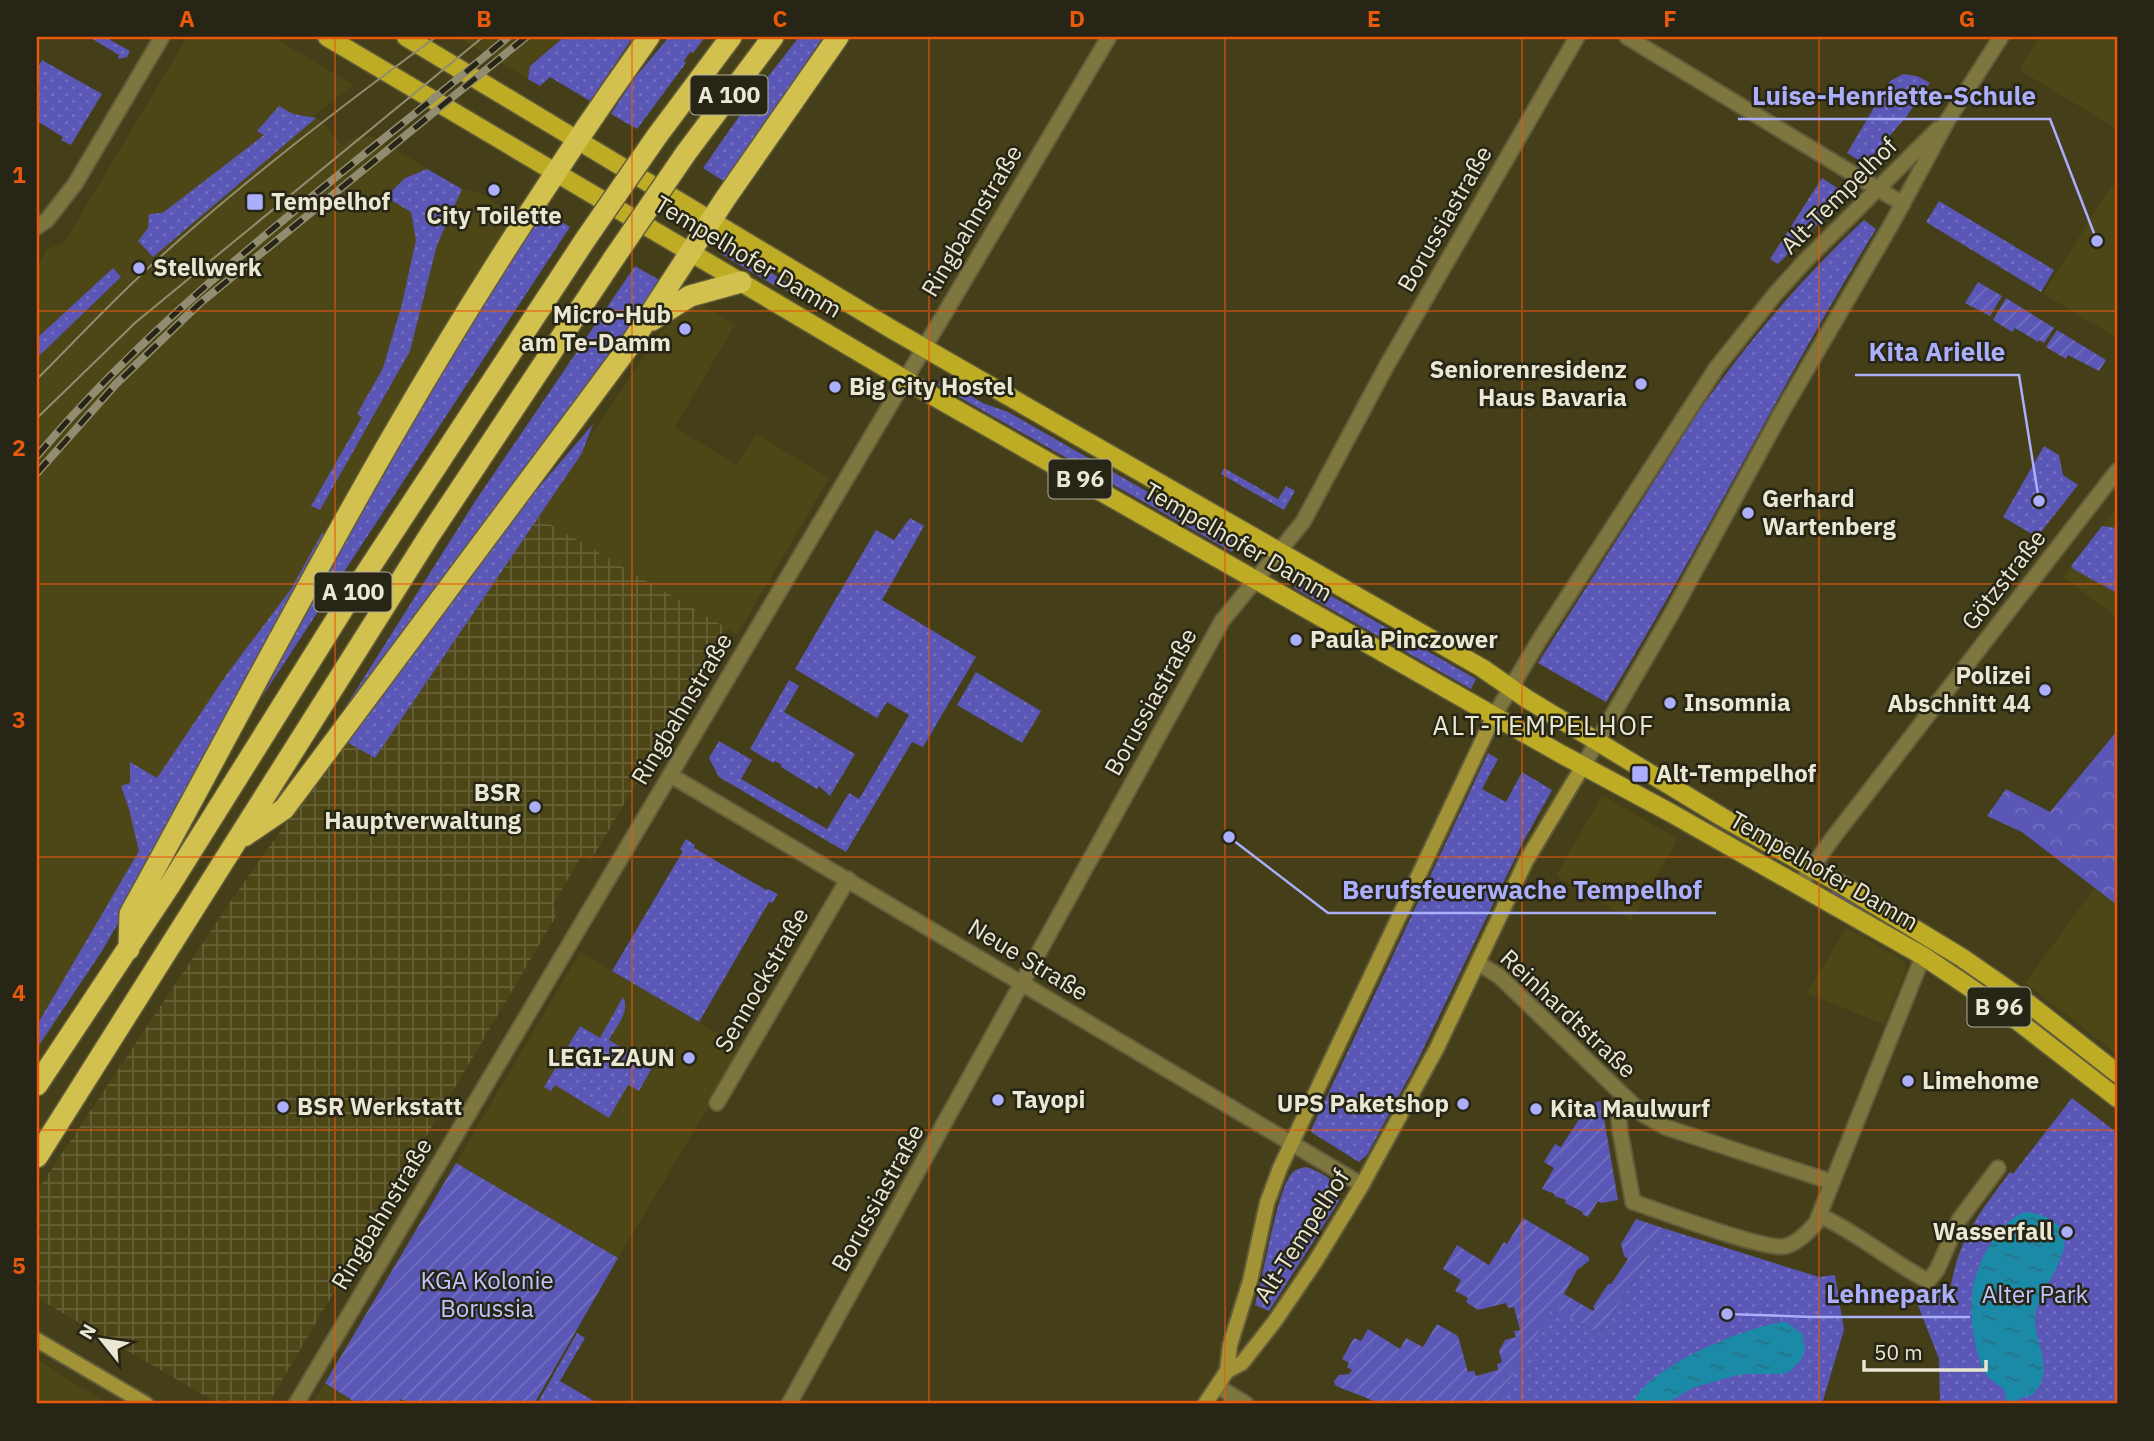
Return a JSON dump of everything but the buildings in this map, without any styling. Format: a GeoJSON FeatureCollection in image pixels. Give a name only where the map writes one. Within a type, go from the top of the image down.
{"type":"FeatureCollection","features":[{"type":"Feature","properties":{"kind":"highway"},"geometry":{"type":"LineString","coordinates":[[129,949],[130,914],[255,680],[393,436],[474,302],[649,37]]}},
{"type":"Feature","properties":{"kind":"highway","name":"A 100"},"geometry":{"type":"LineString","coordinates":[[37,1085],[129,949],[351,596],[585,240],[657,136],[731,37]]}},
{"type":"Feature","properties":{"kind":"highway","name":"A 100"},"geometry":{"type":"LineString","coordinates":[[37,1157],[429,536],[686,153],[773,37]]}},
{"type":"Feature","properties":{"kind":"highway"},"geometry":{"type":"LineString","coordinates":[[237,841],[284,809],[638,333],[711,221],[838,37]]}},
{"type":"Feature","properties":{"kind":"highway"},"geometry":{"type":"LineString","coordinates":[[638,333],[681,300],[703,291],[741,282]]}},
{"type":"Feature","properties":{"kind":"main road","name":"Tempelhofer Damm"},"geometry":{"type":"LineString","coordinates":[[327,37],[904,379],[1494,716],[1923,956],[2006,1012],[2117,1098]]}},
{"type":"Feature","properties":{"kind":"main road","name":"Tempelhofer Damm"},"geometry":{"type":"LineString","coordinates":[[406,37],[923,347],[1482,668],[1510,688],[1722,817],[1812,867],[1995,979],[2117,1073]]}},
{"type":"Feature","properties":{"kind":"main road","name":"Alt-Tempelhof"},"geometry":{"type":"LineString","coordinates":[[1205,1404],[1227,1371],[1230,1345],[1250,1281],[1267,1203],[1291,1143],[1494,716]]}},
{"type":"Feature","properties":{"kind":"main road","name":"Alt-Tempelhof"},"geometry":{"type":"LineString","coordinates":[[1227,1371],[1242,1363],[1275,1321],[1362,1185],[1416,1089],[1525,861],[1583,766]]}},
{"type":"Feature","properties":{"kind":"main road"},"geometry":{"type":"LineString","coordinates":[[37,1340],[146,1404]]}},
{"type":"Feature","properties":{"kind":"street"},"geometry":{"type":"LineString","coordinates":[[37,227],[47,220],[75,184],[162,37]]}},
{"type":"Feature","properties":{"kind":"street","name":"Ringbahnstraße"},"geometry":{"type":"LineString","coordinates":[[296,1404],[1109,37]]}},
{"type":"Feature","properties":{"kind":"street","name":"Borussiastraße"},"geometry":{"type":"LineString","coordinates":[[789,1404],[1222,621],[1303,522],[1387,365],[1577,37]]}},
{"type":"Feature","properties":{"kind":"street"},"geometry":{"type":"LineString","coordinates":[[1628,37],[1903,204]]}},
{"type":"Feature","properties":{"kind":"street"},"geometry":{"type":"LineString","coordinates":[[1949,118],[2001,37]]}},
{"type":"Feature","properties":{"kind":"street","name":"Alt-Tempelhof"},"geometry":{"type":"LineString","coordinates":[[1494,716],[1694,399],[1717,367],[1776,293],[1949,118]]}},
{"type":"Feature","properties":{"kind":"street","name":"Alt-Tempelhof"},"geometry":{"type":"LineString","coordinates":[[1583,766],[1672,613],[1787,403],[1903,204],[1949,118]]}},
{"type":"Feature","properties":{"kind":"street","name":"Götzstraße"},"geometry":{"type":"LineString","coordinates":[[1800,885],[2117,471]]}},
{"type":"Feature","properties":{"kind":"street","name":"Neue Straße"},"geometry":{"type":"LineString","coordinates":[[670,775],[1362,1185]]}},
{"type":"Feature","properties":{"kind":"street","name":"Sennockstraße"},"geometry":{"type":"LineString","coordinates":[[717,1103],[848,879]]}},
{"type":"Feature","properties":{"kind":"street"},"geometry":{"type":"LineString","coordinates":[[1832,1182],[1923,956]]}},
{"type":"Feature","properties":{"kind":"street","name":"Reinhardtstraße"},"geometry":{"type":"LineString","coordinates":[[1478,963],[1499,976],[1644,1115],[1665,1127],[1832,1182],[1816,1223],[1804,1237],[1785,1247],[1760,1244],[1633,1202],[1618,1108],[1626,1100]]}},
{"type":"Feature","properties":{"kind":"street"},"geometry":{"type":"LineString","coordinates":[[1819,1215],[1848,1228],[1905,1269],[1928,1281],[1937,1270],[1959,1220],[1998,1168]]}},
{"type":"Feature","properties":{"kind":"street"},"geometry":{"type":"LineString","coordinates":[[1217,1386],[1247,1404]]}},
{"type":"Feature","properties":{"kind":"shaded area"},"geometry":{"type":"Polygon","coordinates":[[[187,37],[273,37],[354,85],[313,116],[324,123],[342,146],[354,137],[374,137],[462,189],[478,192],[516,216],[401,400],[304,572],[154,861],[102,951],[37,1051],[37,358],[121,277],[37,338],[37,267],[47,249],[64,243],[187,37]]]}},
{"type":"Feature","properties":{"kind":"shaded area"},"geometry":{"type":"Polygon","coordinates":[[[458,37],[564,37],[530,65],[528,79],[458,37]]]}},
{"type":"Feature","properties":{"kind":"shaded area"},"geometry":{"type":"Polygon","coordinates":[[[2039,37],[2117,37],[2117,129],[2019,70],[2039,37]]]}},
{"type":"Feature","properties":{"kind":"shaded area"},"geometry":{"type":"Polygon","coordinates":[[[2112,185],[2117,188],[2117,338],[2043,294],[2112,185]]]}},
{"type":"Feature","properties":{"kind":"shaded area"},"geometry":{"type":"Polygon","coordinates":[[[700,304],[735,325],[675,427],[737,465],[756,434],[829,478],[737,635],[538,517],[659,333],[681,313],[700,304]]]}},
{"type":"Feature","properties":{"kind":"shaded area"},"geometry":{"type":"Polygon","coordinates":[[[2117,507],[2117,618],[2063,577],[2117,507]]]}},
{"type":"Feature","properties":{"kind":"shaded area"},"geometry":{"type":"Polygon","coordinates":[[[538,517],[728,629],[591,860],[582,855],[553,905],[558,913],[268,1404],[219,1404],[37,1298],[37,1191],[237,892],[345,741],[375,758],[538,517]]]}},
{"type":"Feature","properties":{"kind":"shaded area"},"geometry":{"type":"Polygon","coordinates":[[[1602,795],[1678,839],[1631,920],[1556,876],[1602,795]]]}},
{"type":"Feature","properties":{"kind":"shaded area"},"geometry":{"type":"Polygon","coordinates":[[[2095,887],[2117,905],[2117,1054],[2025,983],[2095,887]]]}},
{"type":"Feature","properties":{"kind":"shaded area"},"geometry":{"type":"Polygon","coordinates":[[[1846,928],[1900,958],[1905,964],[1905,973],[1884,1025],[1807,993],[1846,928]]]}},
{"type":"Feature","properties":{"kind":"shaded area"},"geometry":{"type":"Polygon","coordinates":[[[580,952],[743,1049],[618,1258],[456,1163],[580,952]]]}},
{"type":"Feature","properties":{"kind":"shaded area"},"geometry":{"type":"Polygon","coordinates":[[[37,1358],[64,1377],[109,1404],[37,1404],[37,1358]]]}},
{"type":"Feature","properties":{"kind":"shaded area"},"geometry":{"type":"Polygon","coordinates":[[[325,1383],[358,1404],[312,1404],[325,1383]]]}},
{"type":"Feature","properties":{"kind":"green space"},"geometry":{"type":"Polygon","coordinates":[[[89,37],[105,37],[130,51],[127,57],[118,59],[119,55],[89,37]]]}},
{"type":"Feature","properties":{"kind":"green space"},"geometry":{"type":"Polygon","coordinates":[[[564,37],[633,37],[590,101],[550,77],[540,86],[528,79],[530,66],[564,37]]]}},
{"type":"Feature","properties":{"kind":"green space"},"geometry":{"type":"Polygon","coordinates":[[[669,37],[705,37],[693,53],[690,52],[684,61],[686,63],[637,129],[611,114],[633,80],[669,37]]]}},
{"type":"Feature","properties":{"kind":"green space"},"geometry":{"type":"Polygon","coordinates":[[[799,37],[823,37],[725,182],[703,168],[756,92],[799,37]]]}},
{"type":"Feature","properties":{"kind":"green space"},"geometry":{"type":"Polygon","coordinates":[[[42,60],[102,94],[71,145],[37,121],[37,69],[42,60]]]}},
{"type":"Feature","properties":{"kind":"green space"},"geometry":{"type":"Polygon","coordinates":[[[1903,74],[1917,76],[1930,83],[1906,117],[1865,164],[1847,153],[1890,81],[1903,74]]]}},
{"type":"Feature","properties":{"kind":"green space"},"geometry":{"type":"Polygon","coordinates":[[[279,106],[293,114],[316,118],[153,257],[138,241],[148,228],[149,214],[162,213],[264,135],[257,131],[279,106]]]}},
{"type":"Feature","properties":{"kind":"green space"},"geometry":{"type":"Polygon","coordinates":[[[427,169],[462,189],[437,245],[410,351],[320,510],[311,506],[362,417],[357,414],[383,368],[402,304],[416,240],[411,212],[386,197],[405,178],[427,169]]]}},
{"type":"Feature","properties":{"kind":"green space"},"geometry":{"type":"Polygon","coordinates":[[[1822,178],[1842,191],[1841,201],[1778,264],[1770,259],[1822,178]]]}},
{"type":"Feature","properties":{"kind":"green space"},"geometry":{"type":"Polygon","coordinates":[[[1939,201],[2054,270],[2041,292],[1926,222],[1939,201]]]}},
{"type":"Feature","properties":{"kind":"green space"},"geometry":{"type":"Polygon","coordinates":[[[543,211],[570,227],[262,697],[422,399],[481,303],[543,211]]]}},
{"type":"Feature","properties":{"kind":"green space"},"geometry":{"type":"Polygon","coordinates":[[[1864,220],[1876,229],[1606,702],[1538,663],[1718,385],[1797,287],[1864,220]]]}},
{"type":"Feature","properties":{"kind":"green space"},"geometry":{"type":"Polygon","coordinates":[[[726,246],[808,295],[806,298],[777,287],[721,254],[726,246]]]}},
{"type":"Feature","properties":{"kind":"green space"},"geometry":{"type":"Polygon","coordinates":[[[635,266],[661,281],[539,451],[336,722],[474,503],[635,266]]]}},
{"type":"Feature","properties":{"kind":"green space"},"geometry":{"type":"Polygon","coordinates":[[[113,268],[121,277],[37,358],[37,338],[113,268]]]}},
{"type":"Feature","properties":{"kind":"green space"},"geometry":{"type":"Polygon","coordinates":[[[1978,282],[2002,296],[1990,316],[1965,303],[1978,282]]]}},
{"type":"Feature","properties":{"kind":"green space"},"geometry":{"type":"Polygon","coordinates":[[[2006,298],[2054,328],[2044,343],[2015,328],[2012,332],[1993,320],[2006,298]]]}},
{"type":"Feature","properties":{"kind":"green space"},"geometry":{"type":"Polygon","coordinates":[[[2057,330],[2106,360],[2099,371],[2068,355],[2066,359],[2046,347],[2057,330]]]}},
{"type":"Feature","properties":{"kind":"green space"},"geometry":{"type":"Polygon","coordinates":[[[941,379],[983,403],[1008,412],[1237,543],[1232,552],[938,385],[941,379]]]}},
{"type":"Feature","properties":{"kind":"green space"},"geometry":{"type":"Polygon","coordinates":[[[593,424],[582,453],[375,758],[345,741],[522,507],[593,424]]]}},
{"type":"Feature","properties":{"kind":"green space"},"geometry":{"type":"Polygon","coordinates":[[[2044,446],[2059,455],[2063,475],[2078,485],[2037,537],[2003,517],[2044,446]]]}},
{"type":"Feature","properties":{"kind":"green space"},"geometry":{"type":"Polygon","coordinates":[[[1224,468],[1278,499],[1286,486],[1295,491],[1284,510],[1221,474],[1224,468]]]}},
{"type":"Feature","properties":{"kind":"green space"},"geometry":{"type":"Polygon","coordinates":[[[910,518],[924,526],[882,600],[976,657],[923,747],[912,742],[846,852],[719,777],[709,758],[719,741],[752,760],[741,779],[827,829],[849,793],[859,799],[909,715],[887,702],[877,718],[795,669],[876,530],[894,540],[910,518]]]}},
{"type":"Feature","properties":{"kind":"green space"},"geometry":{"type":"Polygon","coordinates":[[[2102,526],[2117,528],[2117,593],[2071,566],[2102,526]]]}},
{"type":"Feature","properties":{"kind":"green space"},"geometry":{"type":"Polygon","coordinates":[[[322,533],[325,534],[262,661],[154,861],[102,951],[37,1048],[37,1025],[139,851],[121,786],[130,783],[130,762],[157,778],[227,674],[291,589],[322,533]]]}},
{"type":"Feature","properties":{"kind":"green space"},"geometry":{"type":"Polygon","coordinates":[[[1300,578],[1476,679],[1471,689],[1294,588],[1300,578]]]}},
{"type":"Feature","properties":{"kind":"green space"},"geometry":{"type":"Polygon","coordinates":[[[976,672],[1041,711],[1022,743],[957,705],[976,672]]]}},
{"type":"Feature","properties":{"kind":"green space"},"geometry":{"type":"Polygon","coordinates":[[[789,680],[799,686],[784,712],[855,754],[830,796],[819,786],[817,789],[781,767],[782,765],[775,761],[773,763],[750,749],[789,680]]]}},
{"type":"Feature","properties":{"kind":"green space"},"geometry":{"type":"Polygon","coordinates":[[[2117,731],[2117,905],[2022,832],[1987,816],[2006,789],[2050,812],[2117,731]]]}},
{"type":"Feature","properties":{"kind":"green space"},"geometry":{"type":"Polygon","coordinates":[[[1488,753],[1498,759],[1482,789],[1506,802],[1522,772],[1552,790],[1521,846],[1416,1064],[1367,1155],[1359,1162],[1311,1132],[1312,1128],[1488,753]]]}},
{"type":"Feature","properties":{"kind":"green space"},"geometry":{"type":"Polygon","coordinates":[[[686,839],[695,845],[694,848],[766,890],[778,894],[772,903],[769,902],[699,1022],[612,971],[683,851],[680,849],[686,839]]]}},
{"type":"Feature","properties":{"kind":"green space"},"geometry":{"type":"Polygon","coordinates":[[[1833,889],[1944,955],[2013,1001],[2101,1070],[2099,1073],[2011,1005],[1942,959],[1831,893],[1833,889]]]}},
{"type":"Feature","properties":{"kind":"green space"},"geometry":{"type":"Polygon","coordinates":[[[623,997],[624,1014],[609,1040],[653,1066],[639,1091],[628,1085],[609,1118],[555,1085],[551,1091],[544,1087],[580,1026],[600,1038],[623,997]]]}},
{"type":"Feature","properties":{"kind":"green space","name":"Alter Park"},"geometry":{"type":"Polygon","coordinates":[[[2072,1098],[2117,1133],[2117,1404],[1940,1404],[1939,1359],[1914,1295],[1950,1290],[1959,1255],[1980,1214],[2010,1172],[2013,1174],[2072,1098]]]}},
{"type":"Feature","properties":{"kind":"green space"},"geometry":{"type":"Polygon","coordinates":[[[1601,1101],[1618,1200],[1601,1203],[1598,1201],[1588,1217],[1565,1203],[1566,1200],[1542,1189],[1554,1168],[1544,1162],[1555,1144],[1561,1147],[1587,1107],[1591,1109],[1596,1102],[1601,1101]]]}},
{"type":"Feature","properties":{"kind":"green space","name":"KGA Kolonie Borussia"},"geometry":{"type":"Polygon","coordinates":[[[456,1163],[618,1258],[534,1404],[411,1404],[401,1399],[398,1404],[358,1404],[325,1383],[456,1163]]]}},
{"type":"Feature","properties":{"kind":"green space"},"geometry":{"type":"Polygon","coordinates":[[[1306,1167],[1324,1175],[1334,1184],[1339,1201],[1269,1311],[1255,1305],[1276,1215],[1286,1182],[1292,1173],[1306,1167]]]}},
{"type":"Feature","properties":{"kind":"green space"},"geometry":{"type":"Polygon","coordinates":[[[1523,1218],[1589,1257],[1589,1261],[1577,1270],[1564,1294],[1593,1311],[1608,1284],[1611,1284],[1628,1259],[1624,1256],[1621,1244],[1636,1219],[1666,1229],[1600,1334],[1553,1307],[1496,1404],[1377,1404],[1335,1385],[1334,1381],[1339,1375],[1349,1374],[1352,1370],[1347,1367],[1349,1363],[1342,1359],[1354,1338],[1361,1341],[1368,1329],[1400,1349],[1406,1338],[1423,1347],[1437,1324],[1458,1336],[1468,1372],[1474,1371],[1476,1376],[1498,1370],[1497,1364],[1502,1362],[1499,1351],[1505,1340],[1516,1337],[1514,1331],[1520,1330],[1514,1307],[1508,1308],[1506,1303],[1478,1310],[1466,1302],[1468,1298],[1455,1291],[1461,1280],[1443,1269],[1457,1245],[1489,1265],[1504,1242],[1507,1244],[1523,1218]]]}},
{"type":"Feature","properties":{"kind":"green space"},"geometry":{"type":"Polygon","coordinates":[[[1666,1229],[1819,1277],[1835,1275],[1844,1330],[1822,1404],[1496,1404],[1553,1306],[1600,1334],[1666,1229]]]}},
{"type":"Feature","properties":{"kind":"green space"},"geometry":{"type":"Polygon","coordinates":[[[577,1333],[585,1338],[560,1381],[599,1404],[537,1404],[577,1333]]]}},
{"type":"Feature","properties":{"kind":"water"},"geometry":{"type":"Polygon","coordinates":[[[2025,1212],[2039,1214],[2051,1220],[2061,1228],[2065,1239],[2059,1263],[2036,1311],[2036,1327],[2044,1368],[2042,1379],[2033,1395],[2019,1398],[2019,1404],[2007,1404],[2004,1389],[1988,1377],[1978,1354],[1972,1314],[1973,1285],[1982,1259],[1997,1235],[2005,1225],[2025,1212]]]}},
{"type":"Feature","properties":{"kind":"water"},"geometry":{"type":"Polygon","coordinates":[[[1783,1322],[1802,1334],[1805,1348],[1801,1360],[1790,1371],[1783,1374],[1734,1376],[1692,1388],[1665,1404],[1633,1404],[1641,1390],[1676,1363],[1746,1331],[1783,1322]]]}},
{"type":"Feature","properties":{"kind":"tram line"},"geometry":{"type":"LineString","coordinates":[[37,379],[127,288],[191,229],[294,144],[436,37]]}},
{"type":"Feature","properties":{"kind":"tram line"},"geometry":{"type":"LineString","coordinates":[[37,418],[136,322],[483,37]]}},
{"type":"Feature","properties":{"kind":"railway"},"geometry":{"type":"LineString","coordinates":[[37,456],[145,341],[203,288],[508,37]]}},
{"type":"Feature","properties":{"kind":"railway"},"geometry":{"type":"LineString","coordinates":[[37,473],[116,384],[199,304],[526,37]]}},
{"type":"Feature","properties":{"kind":"place","name":"City Toilette"},"geometry":{"type":"Point","coordinates":[494,190]}},
{"type":"Feature","properties":{"kind":"place","name":"Tempelhof"},"geometry":{"type":"Point","coordinates":[255,202]}},
{"type":"Feature","properties":{"kind":"place","name":"Luise-Henriette-Schule"},"geometry":{"type":"Point","coordinates":[2097,241]}},
{"type":"Feature","properties":{"kind":"place","name":"Stellwerk"},"geometry":{"type":"Point","coordinates":[139,268]}},
{"type":"Feature","properties":{"kind":"place","name":"Micro-Hub am Te-Damm"},"geometry":{"type":"Point","coordinates":[685,329]}},
{"type":"Feature","properties":{"kind":"place","name":"Seniorenresidenz Haus Bavaria"},"geometry":{"type":"Point","coordinates":[1641,384]}},
{"type":"Feature","properties":{"kind":"place","name":"Big City Hostel"},"geometry":{"type":"Point","coordinates":[835,387]}},
{"type":"Feature","properties":{"kind":"place","name":"Kita Arielle"},"geometry":{"type":"Point","coordinates":[2039,501]}},
{"type":"Feature","properties":{"kind":"place","name":"Gerhard Wartenberg"},"geometry":{"type":"Point","coordinates":[1748,513]}},
{"type":"Feature","properties":{"kind":"place","name":"Paula Pinczower"},"geometry":{"type":"Point","coordinates":[1296,640]}},
{"type":"Feature","properties":{"kind":"place","name":"Polizei Abschnitt 44"},"geometry":{"type":"Point","coordinates":[2045,690]}},
{"type":"Feature","properties":{"kind":"place","name":"Insomnia"},"geometry":{"type":"Point","coordinates":[1670,703]}},
{"type":"Feature","properties":{"kind":"place","name":"Alt-Tempelhof"},"geometry":{"type":"Point","coordinates":[1640,774]}},
{"type":"Feature","properties":{"kind":"place","name":"BSR Hauptverwaltung"},"geometry":{"type":"Point","coordinates":[535,807]}},
{"type":"Feature","properties":{"kind":"place","name":"Berufsfeuerwache Tempelhof"},"geometry":{"type":"Point","coordinates":[1229,837]}},
{"type":"Feature","properties":{"kind":"place","name":"LEGI-ZAUN"},"geometry":{"type":"Point","coordinates":[689,1058]}},
{"type":"Feature","properties":{"kind":"place","name":"Limehome"},"geometry":{"type":"Point","coordinates":[1908,1081]}},
{"type":"Feature","properties":{"kind":"place","name":"Tayopi"},"geometry":{"type":"Point","coordinates":[998,1100]}},
{"type":"Feature","properties":{"kind":"place","name":"UPS Paketshop"},"geometry":{"type":"Point","coordinates":[1463,1104]}},
{"type":"Feature","properties":{"kind":"place","name":"BSR Werkstatt"},"geometry":{"type":"Point","coordinates":[283,1107]}},
{"type":"Feature","properties":{"kind":"place","name":"Kita Maulwurf"},"geometry":{"type":"Point","coordinates":[1536,1109]}},
{"type":"Feature","properties":{"kind":"place","name":"Wasserfall"},"geometry":{"type":"Point","coordinates":[2067,1232]}},
{"type":"Feature","properties":{"kind":"place","name":"Lehnepark"},"geometry":{"type":"Point","coordinates":[1727,1314]}},
{"type":"Feature","properties":{"kind":"district","name":"ALT-TEMPELHOF"},"geometry":{"type":"Point","coordinates":[1544,726]}}]}
